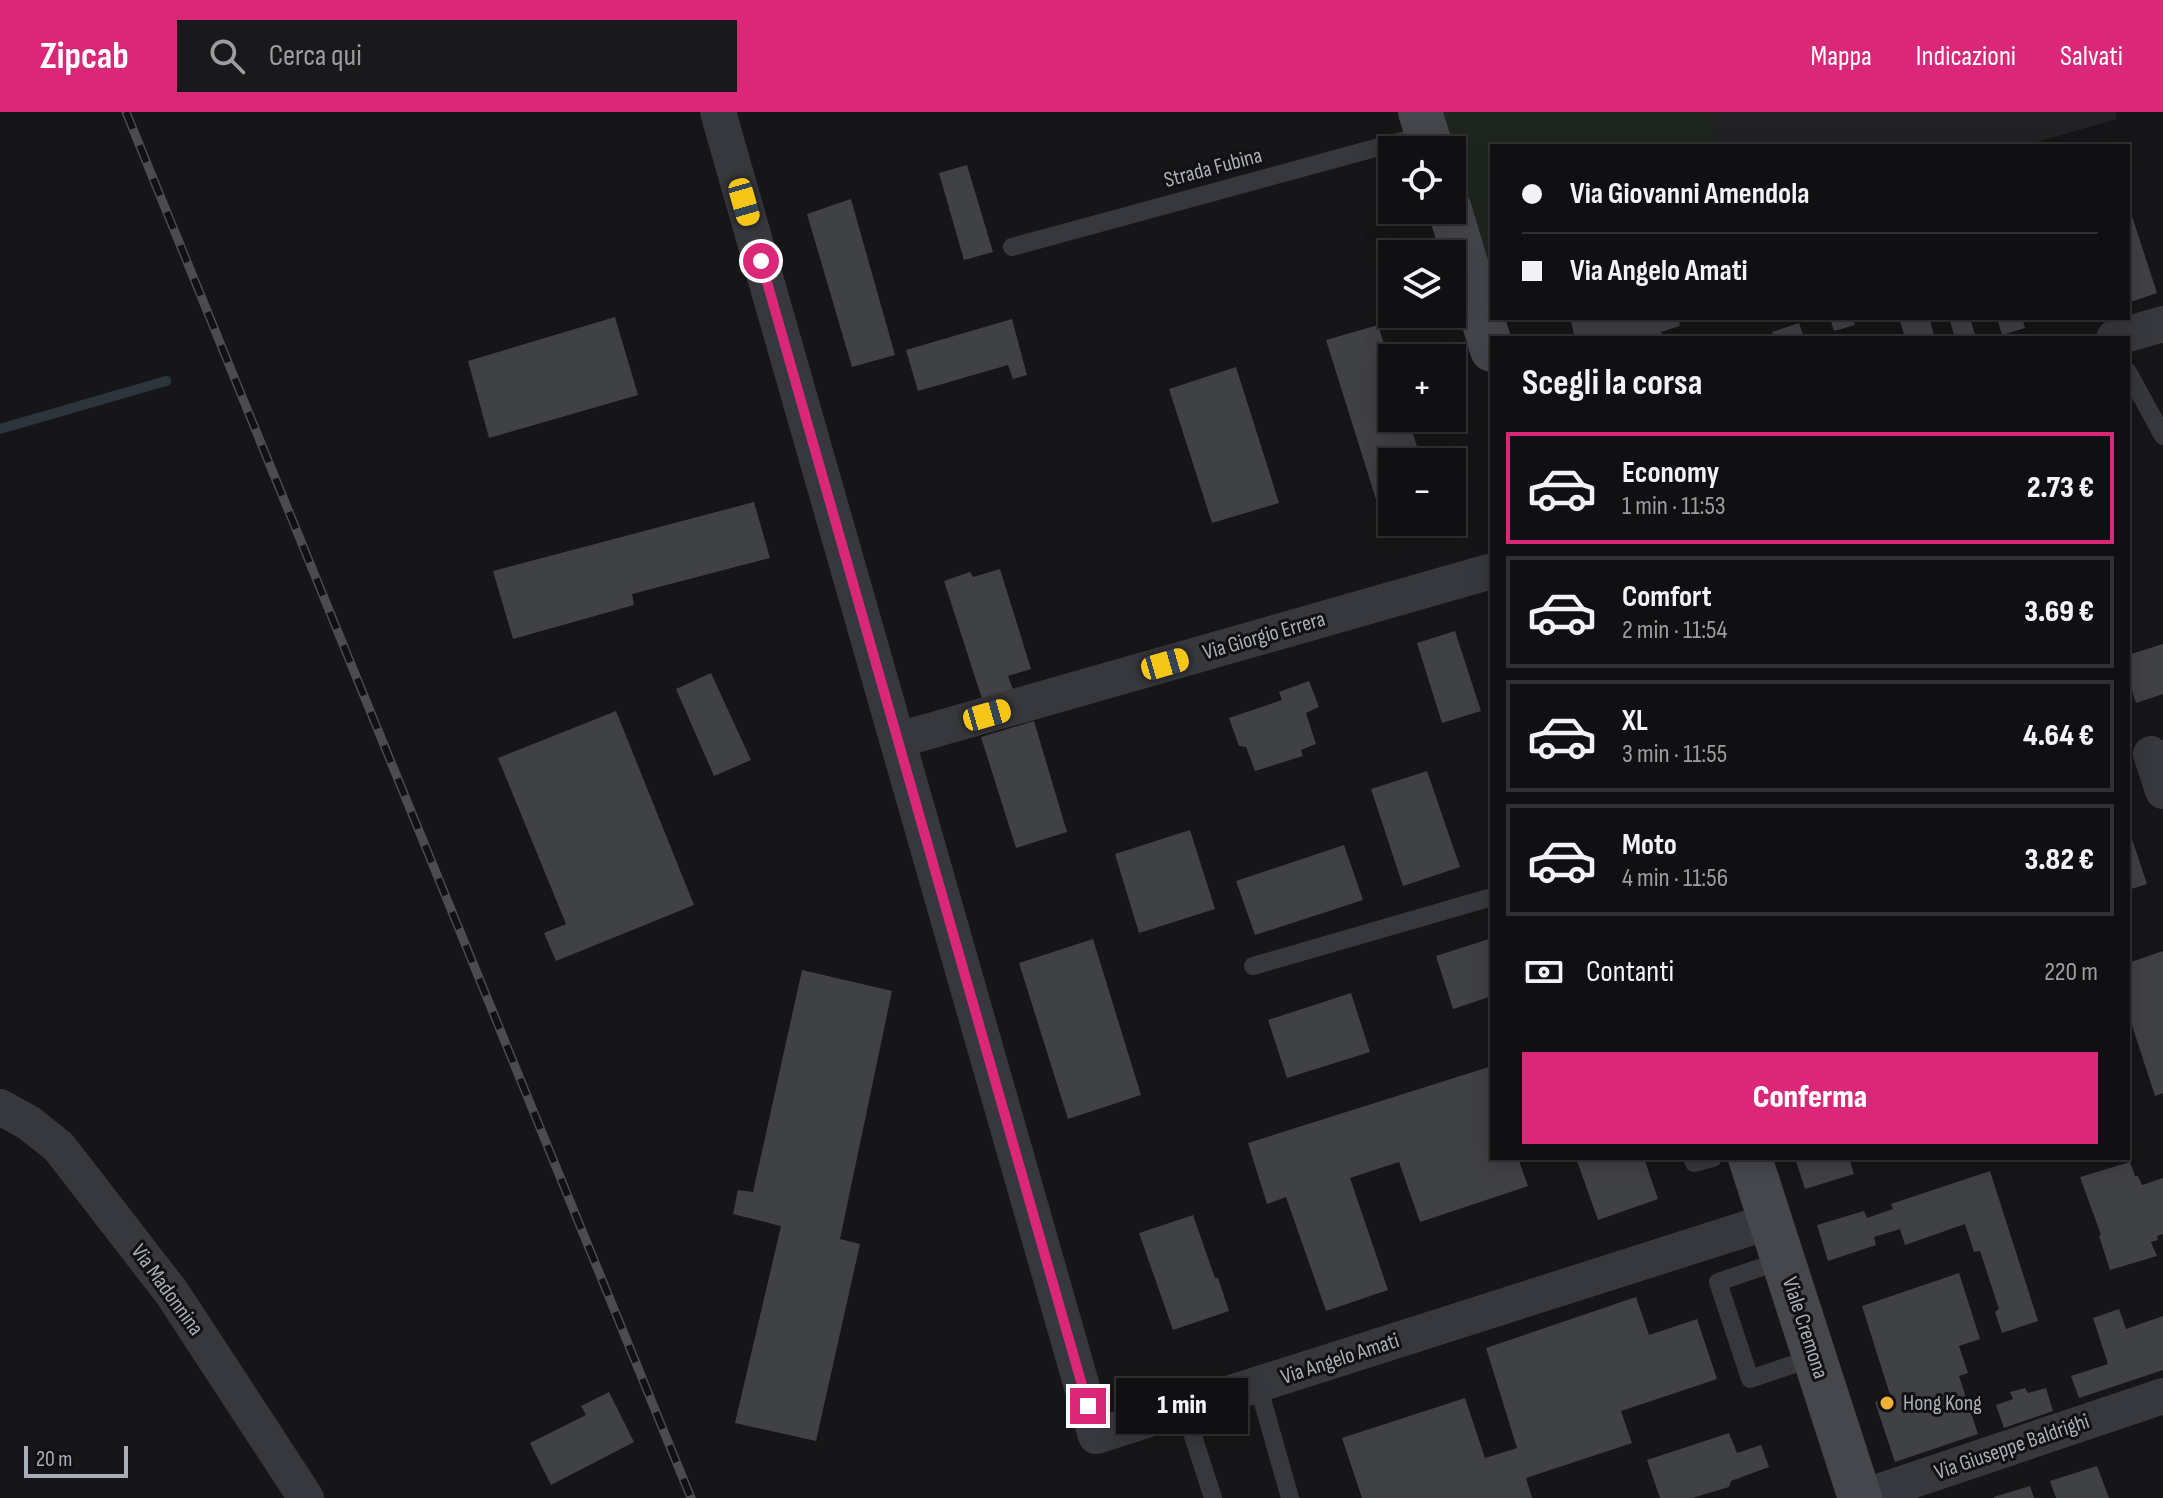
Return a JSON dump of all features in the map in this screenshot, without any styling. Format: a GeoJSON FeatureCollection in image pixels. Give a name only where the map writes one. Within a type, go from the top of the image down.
{"type":"FeatureCollection","features":[{"type":"Feature","properties":{"kind":"main road"},"geometry":{"type":"LineString","coordinates":[[1454,224],[1490,343]]}},
{"type":"Feature","properties":{"kind":"main road","name":"Viale Cremona"},"geometry":{"type":"LineString","coordinates":[[1751,1160],[1860,1498]]}},
{"type":"Feature","properties":{"kind":"street"},"geometry":{"type":"LineString","coordinates":[[718,112],[898,740]]}},
{"type":"Feature","properties":{"kind":"street"},"geometry":{"type":"LineString","coordinates":[[2121,336],[2163,324]]}},
{"type":"Feature","properties":{"kind":"street","name":"Via Giorgio Errera"},"geometry":{"type":"LineString","coordinates":[[898,740],[1490,572]]}},
{"type":"Feature","properties":{"kind":"street","name":"Via Angelo Amati"},"geometry":{"type":"LineString","coordinates":[[898,740],[1096,1436],[1295,1373],[1777,1240]]}},
{"type":"Feature","properties":{"kind":"street"},"geometry":{"type":"LineString","coordinates":[[2147,755],[2163,791]]}},
{"type":"Feature","properties":{"kind":"street","name":"Via Madonnina"},"geometry":{"type":"LineString","coordinates":[[0,1107],[29,1123],[59,1147],[172,1293],[306,1498]]}},
{"type":"Feature","properties":{"kind":"street","name":"Via Giuseppe Baldrighi"},"geometry":{"type":"LineString","coordinates":[[1860,1498],[2163,1396]]}},
{"type":"Feature","properties":{"kind":"lane","name":"Strada Fubina"},"geometry":{"type":"LineString","coordinates":[[1012,247],[1426,132]]}},
{"type":"Feature","properties":{"kind":"lane"},"geometry":{"type":"LineString","coordinates":[[2130,376],[2163,436]]}},
{"type":"Feature","properties":{"kind":"lane"},"geometry":{"type":"LineString","coordinates":[[1253,966],[1490,898]]}},
{"type":"Feature","properties":{"kind":"lane"},"geometry":{"type":"LineString","coordinates":[[1777,1240],[1718,1282],[1750,1379],[1815,1357]]}},
{"type":"Feature","properties":{"kind":"lane"},"geometry":{"type":"LineString","coordinates":[[1258,1385],[1290,1498]]}},
{"type":"Feature","properties":{"kind":"lane"},"geometry":{"type":"LineString","coordinates":[[1184,1408],[1213,1498]]}},
{"type":"Feature","properties":{"kind":"shaded area"},"geometry":{"type":"Polygon","coordinates":[[[1441,112],[1711,112],[1719,144],[1490,144],[1490,273],[1466,194],[1466,136],[1448,136],[1441,112]]]}},
{"type":"Feature","properties":{"kind":"shaded area"},"geometry":{"type":"Polygon","coordinates":[[[1711,112],[2115,112],[2117,119],[2030,144],[1719,144],[1711,112]]]}},
{"type":"Feature","properties":{"kind":"building"},"geometry":{"type":"Polygon","coordinates":[[[967,165],[993,252],[964,260],[939,173],[967,165]]]}},
{"type":"Feature","properties":{"kind":"building"},"geometry":{"type":"Polygon","coordinates":[[[851,199],[895,355],[852,367],[807,214],[851,199]]]}},
{"type":"Feature","properties":{"kind":"building"},"geometry":{"type":"Polygon","coordinates":[[[2130,216],[2157,293],[2130,302],[2130,216]]]}},
{"type":"Feature","properties":{"kind":"building"},"geometry":{"type":"Polygon","coordinates":[[[615,317],[638,395],[489,438],[468,361],[615,317]]]}},
{"type":"Feature","properties":{"kind":"building"},"geometry":{"type":"Polygon","coordinates":[[[1012,319],[1027,375],[1013,379],[1008,365],[918,391],[906,350],[1012,319]]]}},
{"type":"Feature","properties":{"kind":"building"},"geometry":{"type":"Polygon","coordinates":[[[1570,320],[1682,320],[1679,321],[1680,326],[1661,332],[1663,336],[1574,336],[1570,320]]]}},
{"type":"Feature","properties":{"kind":"building"},"geometry":{"type":"Polygon","coordinates":[[[1831,320],[1854,320],[1855,325],[1834,331],[1831,320]]]}},
{"type":"Feature","properties":{"kind":"building"},"geometry":{"type":"Polygon","coordinates":[[[1900,320],[1930,320],[1934,336],[1904,336],[1900,320]]]}},
{"type":"Feature","properties":{"kind":"building"},"geometry":{"type":"Polygon","coordinates":[[[1950,320],[1971,320],[1975,336],[1954,336],[1950,320]]]}},
{"type":"Feature","properties":{"kind":"building"},"geometry":{"type":"Polygon","coordinates":[[[1998,320],[2023,320],[2025,328],[2002,335],[1998,320]]]}},
{"type":"Feature","properties":{"kind":"building"},"geometry":{"type":"Polygon","coordinates":[[[1799,323],[1803,336],[1773,336],[1772,332],[1799,323]]]}},
{"type":"Feature","properties":{"kind":"building"},"geometry":{"type":"Polygon","coordinates":[[[1378,325],[1384,344],[1378,344],[1378,432],[1412,432],[1418,448],[1378,448],[1378,506],[1326,340],[1378,325]]]}},
{"type":"Feature","properties":{"kind":"building"},"geometry":{"type":"Polygon","coordinates":[[[1236,367],[1279,503],[1212,523],[1169,389],[1236,367]]]}},
{"type":"Feature","properties":{"kind":"building"},"geometry":{"type":"Polygon","coordinates":[[[754,502],[770,558],[632,594],[634,605],[513,639],[493,571],[754,502]]]}},
{"type":"Feature","properties":{"kind":"building"},"geometry":{"type":"Polygon","coordinates":[[[1000,569],[1031,669],[1008,676],[1014,692],[983,702],[944,581],[970,572],[973,577],[1000,569]]]}},
{"type":"Feature","properties":{"kind":"building"},"geometry":{"type":"Polygon","coordinates":[[[1455,631],[1481,711],[1442,723],[1417,643],[1455,631]]]}},
{"type":"Feature","properties":{"kind":"building"},"geometry":{"type":"Polygon","coordinates":[[[2163,644],[2163,694],[2136,703],[2130,685],[2130,654],[2163,644]]]}},
{"type":"Feature","properties":{"kind":"building"},"geometry":{"type":"Polygon","coordinates":[[[711,673],[751,760],[714,776],[676,689],[711,673]]]}},
{"type":"Feature","properties":{"kind":"building"},"geometry":{"type":"Polygon","coordinates":[[[1309,681],[1319,707],[1306,713],[1316,744],[1301,750],[1303,756],[1255,771],[1246,747],[1239,746],[1229,718],[1282,700],[1279,692],[1309,681]]]}},
{"type":"Feature","properties":{"kind":"building"},"geometry":{"type":"Polygon","coordinates":[[[616,711],[694,905],[556,961],[544,933],[566,924],[498,758],[616,711]]]}},
{"type":"Feature","properties":{"kind":"building"},"geometry":{"type":"Polygon","coordinates":[[[1034,721],[1067,832],[1016,848],[981,737],[1034,721]]]}},
{"type":"Feature","properties":{"kind":"building"},"geometry":{"type":"Polygon","coordinates":[[[1427,771],[1460,867],[1403,886],[1371,789],[1427,771]]]}},
{"type":"Feature","properties":{"kind":"building"},"geometry":{"type":"Polygon","coordinates":[[[1190,830],[1215,909],[1139,933],[1115,854],[1190,830]]]}},
{"type":"Feature","properties":{"kind":"building"},"geometry":{"type":"Polygon","coordinates":[[[2130,833],[2147,884],[2130,889],[2130,833]]]}},
{"type":"Feature","properties":{"kind":"building"},"geometry":{"type":"Polygon","coordinates":[[[1344,845],[1363,900],[1255,935],[1236,881],[1344,845]]]}},
{"type":"Feature","properties":{"kind":"building"},"geometry":{"type":"Polygon","coordinates":[[[1093,939],[1141,1095],[1068,1119],[1019,963],[1093,939]]]}},
{"type":"Feature","properties":{"kind":"building"},"geometry":{"type":"Polygon","coordinates":[[[1490,939],[1490,997],[1453,1009],[1436,956],[1490,939]]]}},
{"type":"Feature","properties":{"kind":"building"},"geometry":{"type":"Polygon","coordinates":[[[2163,951],[2163,1093],[2155,1096],[2130,1019],[2130,962],[2163,951]]]}},
{"type":"Feature","properties":{"kind":"building"},"geometry":{"type":"Polygon","coordinates":[[[802,970],[892,991],[840,1239],[860,1244],[816,1441],[735,1423],[781,1226],[733,1214],[738,1190],[753,1192],[802,970]]]}},
{"type":"Feature","properties":{"kind":"building"},"geometry":{"type":"Polygon","coordinates":[[[1351,993],[1370,1052],[1287,1078],[1268,1020],[1351,993]]]}},
{"type":"Feature","properties":{"kind":"building"},"geometry":{"type":"Polygon","coordinates":[[[1490,1067],[1490,1160],[1519,1160],[1528,1186],[1420,1222],[1399,1162],[1350,1178],[1388,1290],[1326,1311],[1286,1197],[1267,1204],[1248,1143],[1490,1067]]]}},
{"type":"Feature","properties":{"kind":"building"},"geometry":{"type":"Polygon","coordinates":[[[1577,1160],[1645,1160],[1658,1199],[1598,1220],[1577,1160]]]}},
{"type":"Feature","properties":{"kind":"building"},"geometry":{"type":"Polygon","coordinates":[[[1796,1160],[1850,1160],[1854,1174],[1805,1189],[1796,1160]]]}},
{"type":"Feature","properties":{"kind":"building"},"geometry":{"type":"Polygon","coordinates":[[[2130,1162],[2142,1185],[2163,1178],[2163,1234],[2151,1242],[2157,1256],[2110,1270],[2080,1177],[2130,1162]]]}},
{"type":"Feature","properties":{"kind":"building"},"geometry":{"type":"Polygon","coordinates":[[[1990,1171],[2038,1321],[2002,1333],[1995,1312],[1999,1309],[1980,1251],[1974,1252],[1965,1224],[1905,1245],[1900,1229],[1874,1237],[1876,1245],[1828,1261],[1817,1225],[1864,1211],[1867,1218],[1893,1209],[1891,1204],[1990,1171]]]}},
{"type":"Feature","properties":{"kind":"building"},"geometry":{"type":"Polygon","coordinates":[[[1193,1215],[1229,1311],[1173,1330],[1139,1233],[1193,1215]]]}},
{"type":"Feature","properties":{"kind":"building"},"geometry":{"type":"Polygon","coordinates":[[[1959,1273],[1980,1339],[1959,1346],[1968,1373],[1959,1376],[1978,1434],[1895,1462],[1875,1402],[1891,1398],[1862,1306],[1959,1273]]]}},
{"type":"Feature","properties":{"kind":"building"},"geometry":{"type":"Polygon","coordinates":[[[1636,1297],[1649,1335],[1697,1319],[1717,1379],[1621,1411],[1632,1443],[1526,1478],[1532,1498],[1362,1498],[1342,1438],[1465,1398],[1485,1458],[1517,1448],[1486,1348],[1636,1297]]]}},
{"type":"Feature","properties":{"kind":"building"},"geometry":{"type":"Polygon","coordinates":[[[2119,1309],[2126,1329],[2163,1316],[2163,1370],[2079,1398],[2071,1376],[2108,1364],[2093,1318],[2119,1309]]]}},
{"type":"Feature","properties":{"kind":"building"},"geometry":{"type":"Polygon","coordinates":[[[2025,1388],[2028,1393],[2046,1388],[2053,1411],[2004,1428],[1996,1405],[2013,1399],[2010,1392],[2025,1388]]]}},
{"type":"Feature","properties":{"kind":"building"},"geometry":{"type":"Polygon","coordinates":[[[609,1392],[634,1442],[551,1485],[530,1443],[586,1415],[581,1406],[609,1392]]]}},
{"type":"Feature","properties":{"kind":"building"},"geometry":{"type":"Polygon","coordinates":[[[1729,1433],[1737,1453],[1761,1445],[1769,1467],[1731,1481],[1729,1487],[1692,1498],[1660,1498],[1647,1460],[1729,1433]]]}},
{"type":"Feature","properties":{"kind":"building"},"geometry":{"type":"Polygon","coordinates":[[[2097,1466],[2109,1498],[2056,1498],[2050,1481],[2097,1466]]]}},
{"type":"Feature","properties":{"kind":"building"},"geometry":{"type":"Polygon","coordinates":[[[2030,1486],[2034,1498],[1994,1498],[1994,1497],[2030,1486]]]}},
{"type":"Feature","properties":{"kind":"waterway"},"geometry":{"type":"LineString","coordinates":[[0,429],[166,381]]}},
{"type":"Feature","properties":{"kind":"railway"},"geometry":{"type":"LineString","coordinates":[[126,112],[691,1498]]}},
{"type":"Feature","properties":{"kind":"place","name":"Hong Kong"},"geometry":{"type":"Point","coordinates":[1887,1403]}},
{"type":"Feature","properties":{"kind":"route"},"geometry":{"type":"LineString","coordinates":[[761,261],[1088,1406]]}}]}
